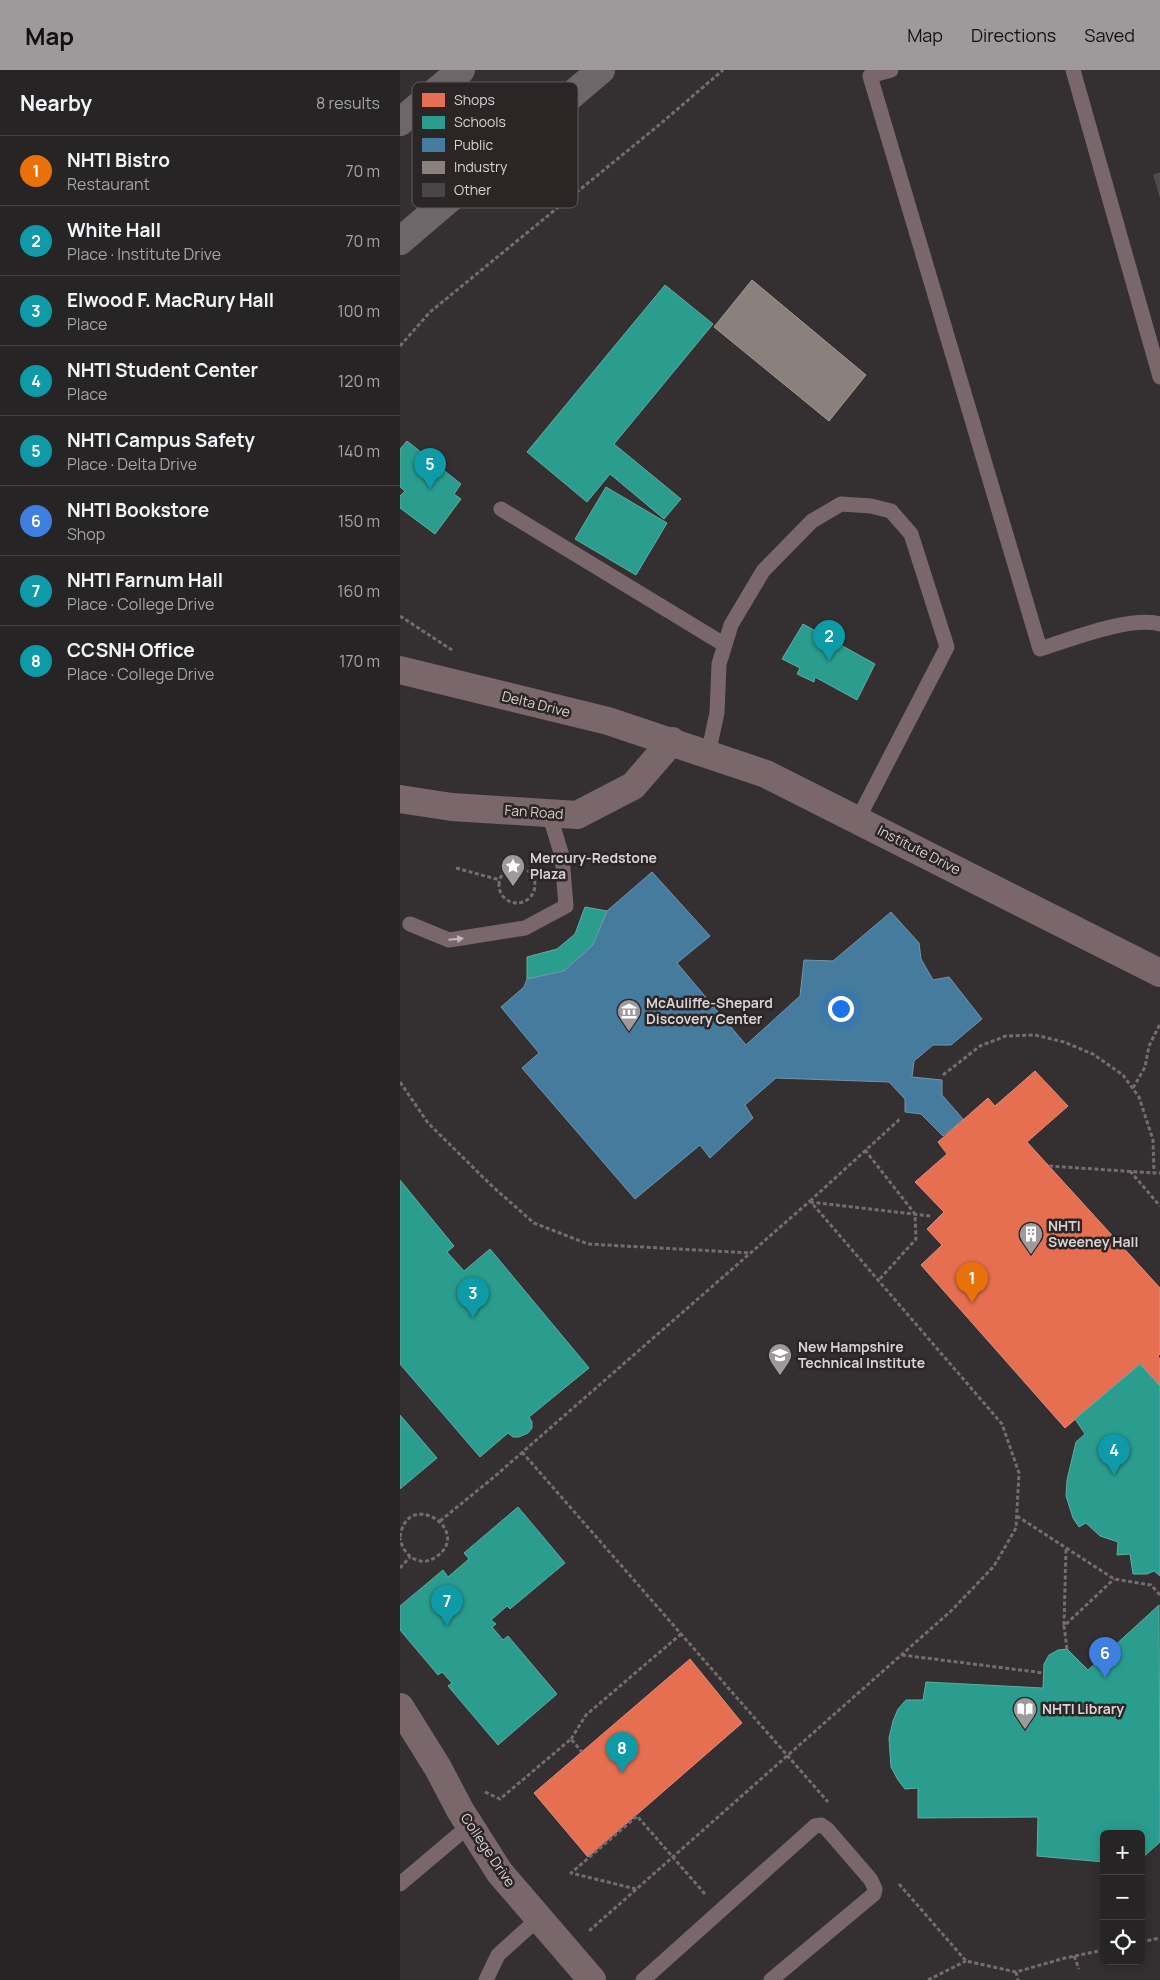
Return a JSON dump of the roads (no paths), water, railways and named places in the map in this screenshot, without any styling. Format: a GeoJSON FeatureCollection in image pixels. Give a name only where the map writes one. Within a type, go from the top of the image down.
{"type":"FeatureCollection","features":[{"type":"Feature","properties":{"kind":"highway"},"geometry":{"type":"LineString","coordinates":[[447,82],[461,70]]}},
{"type":"Feature","properties":{"kind":"highway"},"geometry":{"type":"LineString","coordinates":[[578,90],[601,70]]}},
{"type":"Feature","properties":{"kind":"highway"},"geometry":{"type":"LineString","coordinates":[[400,122],[412,112]]}},
{"type":"Feature","properties":{"kind":"highway"},"geometry":{"type":"LineString","coordinates":[[400,241],[439,208]]}},
{"type":"Feature","properties":{"kind":"street","name":"Delta Drive"},"geometry":{"type":"LineString","coordinates":[[400,670],[608,721],[672,741]]}},
{"type":"Feature","properties":{"kind":"street","name":"Institute Drive"},"geometry":{"type":"LineString","coordinates":[[672,741],[766,774],[1160,972]]}},
{"type":"Feature","properties":{"kind":"street","name":"Fan Road"},"geometry":{"type":"LineString","coordinates":[[400,799],[452,807],[577,815],[633,786],[672,741]]}},
{"type":"Feature","properties":{"kind":"street","name":"College Drive"},"geometry":{"type":"LineString","coordinates":[[400,1707],[500,1872],[592,1980]]}},
{"type":"Feature","properties":{"kind":"lane"},"geometry":{"type":"LineString","coordinates":[[891,70],[870,76],[1040,649],[1130,622],[1148,621],[1160,624]]}},
{"type":"Feature","properties":{"kind":"lane"},"geometry":{"type":"LineString","coordinates":[[1073,70],[1160,377]]}},
{"type":"Feature","properties":{"kind":"lane"},"geometry":{"type":"LineString","coordinates":[[708,754],[717,713],[719,664],[731,625],[762,571],[812,521],[841,504],[871,506],[891,511],[911,534],[947,646],[858,819]]}},
{"type":"Feature","properties":{"kind":"lane"},"geometry":{"type":"LineString","coordinates":[[501,509],[725,645]]}},
{"type":"Feature","properties":{"kind":"lane"},"geometry":{"type":"LineString","coordinates":[[410,924],[449,940],[525,928],[566,906],[562,856],[549,813]]}},
{"type":"Feature","properties":{"kind":"lane"},"geometry":{"type":"LineString","coordinates":[[400,1884],[470,1825]]}},
{"type":"Feature","properties":{"kind":"lane"},"geometry":{"type":"LineString","coordinates":[[643,1980],[815,1826],[821,1825],[827,1829],[871,1880],[875,1889],[874,1894],[771,1980]]}},
{"type":"Feature","properties":{"kind":"lane"},"geometry":{"type":"LineString","coordinates":[[486,1980],[498,1955],[539,1918]]}},
{"type":"Feature","properties":{"kind":"place","name":"NHTI Campus Safety"},"geometry":{"type":"Point","coordinates":[430,489]}},
{"type":"Feature","properties":{"kind":"place","name":"White Hall"},"geometry":{"type":"Point","coordinates":[829,661]}},
{"type":"Feature","properties":{"kind":"place","name":"Mercury-Redstone Plaza"},"geometry":{"type":"Point","coordinates":[513,887]}},
{"type":"Feature","properties":{"kind":"place","name":"McAuliffe-Shepard Discovery Center"},"geometry":{"type":"Point","coordinates":[629,1032]}},
{"type":"Feature","properties":{"kind":"place","name":"NHTI Sweeney Hall"},"geometry":{"type":"Point","coordinates":[1031,1255]}},
{"type":"Feature","properties":{"kind":"place","name":"NHTI Bistro"},"geometry":{"type":"Point","coordinates":[972,1303]}},
{"type":"Feature","properties":{"kind":"place","name":"Elwood F. MacRury Hall"},"geometry":{"type":"Point","coordinates":[473,1318]}},
{"type":"Feature","properties":{"kind":"place","name":"New Hampshire Technical Institute"},"geometry":{"type":"Point","coordinates":[780,1376]}},
{"type":"Feature","properties":{"kind":"place","name":"NHTI Student Center"},"geometry":{"type":"Point","coordinates":[1114,1475]}},
{"type":"Feature","properties":{"kind":"place","name":"NHTI Farnum Hall"},"geometry":{"type":"Point","coordinates":[447,1626]}},
{"type":"Feature","properties":{"kind":"place","name":"NHTI Bookstore"},"geometry":{"type":"Point","coordinates":[1105,1678]}},
{"type":"Feature","properties":{"kind":"place","name":"NHTI Library"},"geometry":{"type":"Point","coordinates":[1025,1730]}},
{"type":"Feature","properties":{"kind":"place","name":"CCSNH Office"},"geometry":{"type":"Point","coordinates":[622,1773]}}]}
